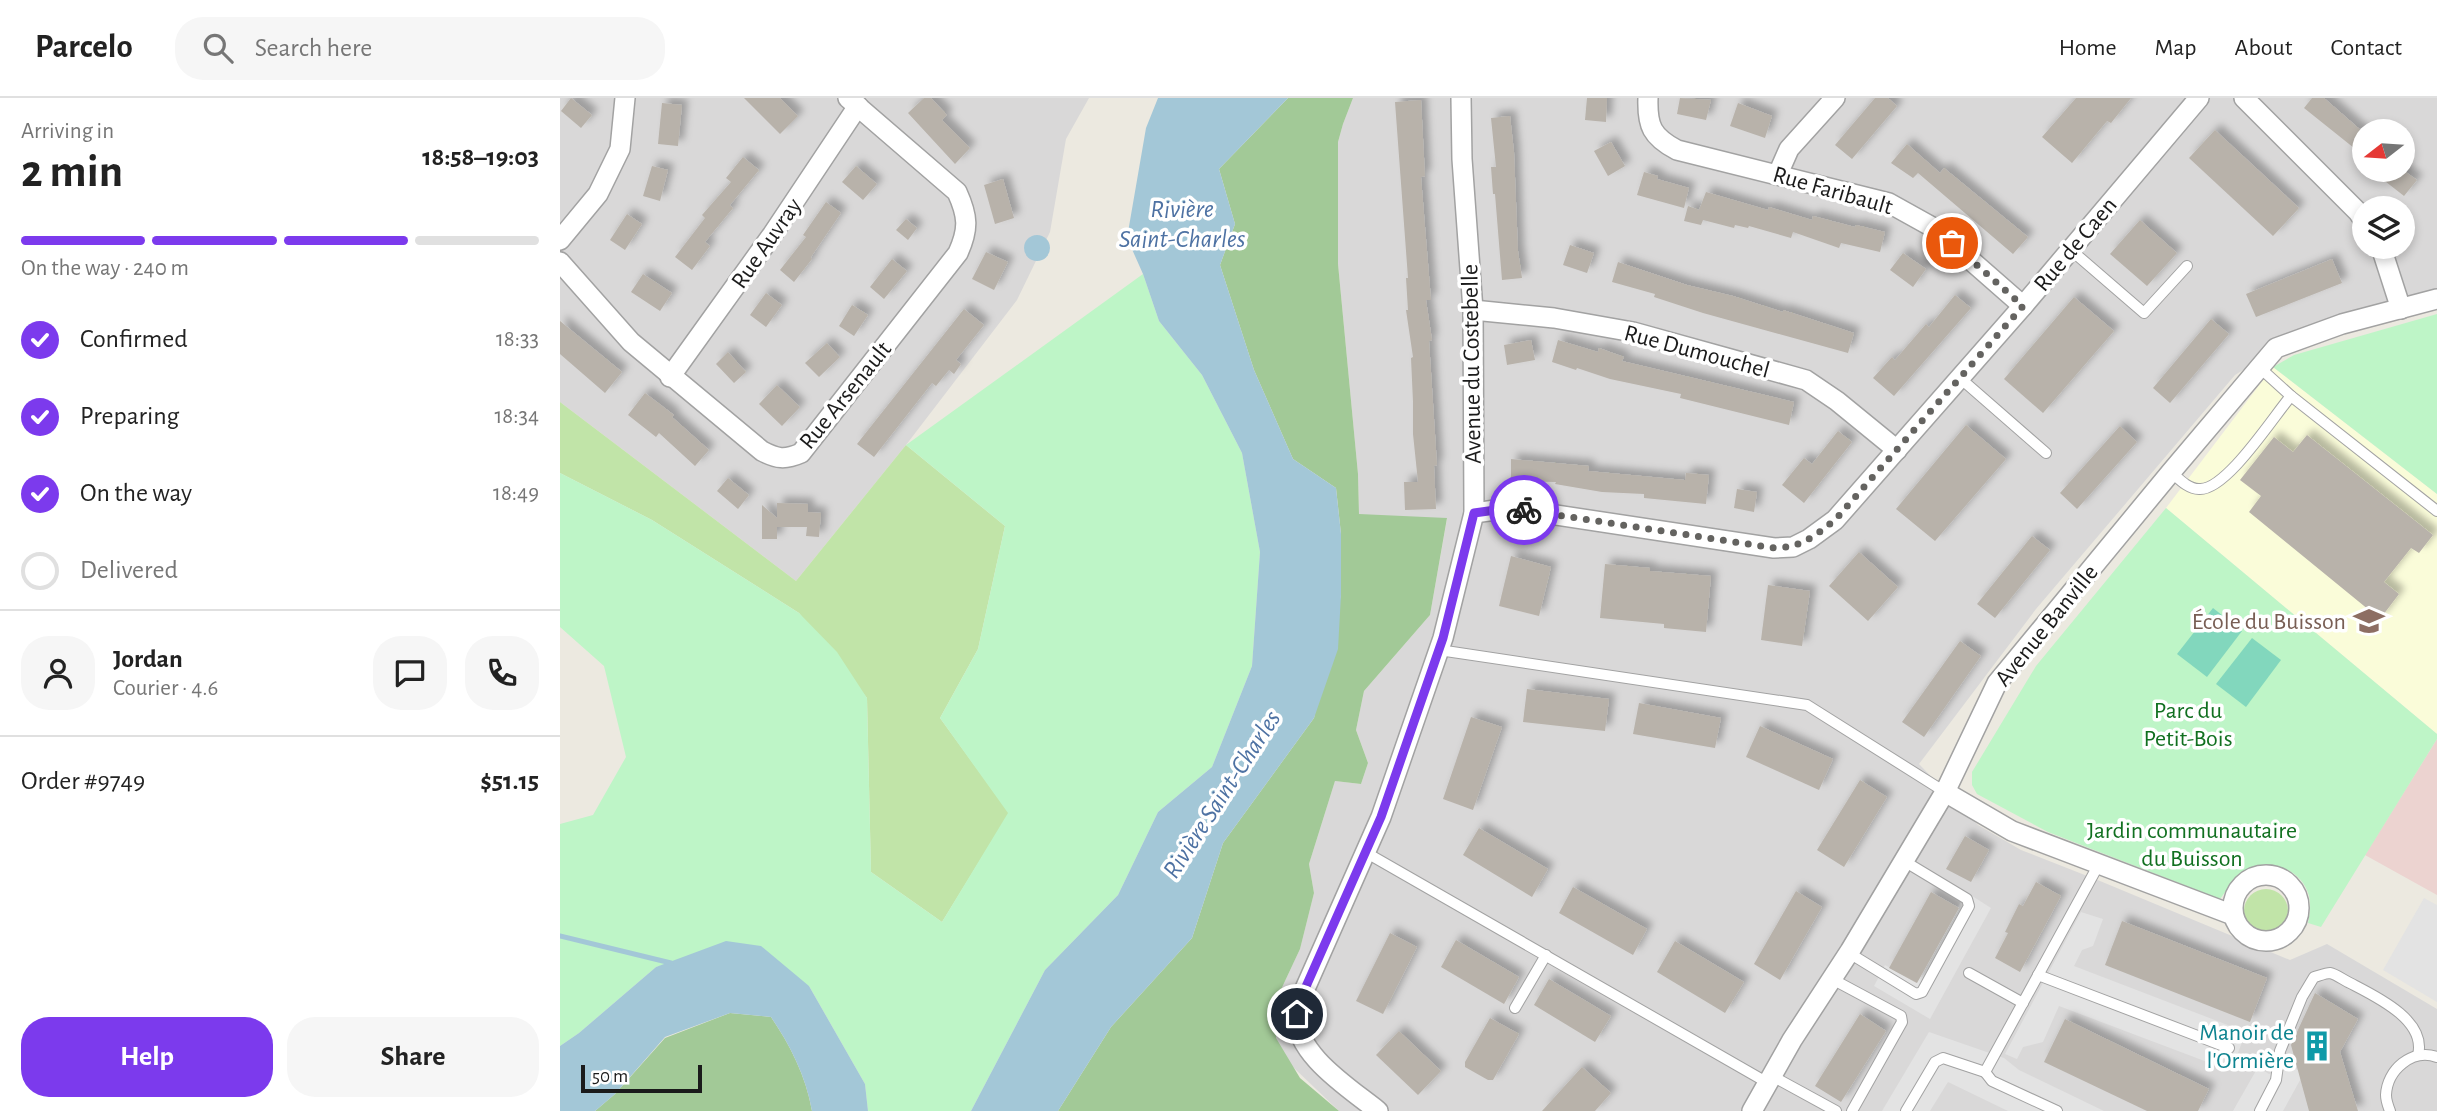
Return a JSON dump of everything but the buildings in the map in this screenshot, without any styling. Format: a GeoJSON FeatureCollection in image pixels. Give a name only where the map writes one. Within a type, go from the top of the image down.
{"type":"FeatureCollection","features":[{"type":"Feature","properties":{"kind":"street"},"geometry":{"type":"LineString","coordinates":[[560,240],[598,194],[620,149],[625,98]]}},
{"type":"Feature","properties":{"kind":"street","name":"Avenue du Costebelle"},"geometry":{"type":"LineString","coordinates":[[1378,1111],[1312,1056],[1301,1037],[1297,1014],[1304,991],[1381,817],[1439,650],[1474,513],[1473,310],[1462,159],[1461,98]]}},
{"type":"Feature","properties":{"kind":"street","name":"Rue Faribault"},"geometry":{"type":"LineString","coordinates":[[1648,98],[1651,128],[1662,142],[1677,150],[1889,203],[1934,228],[2023,306]]}},
{"type":"Feature","properties":{"kind":"street"},"geometry":{"type":"LineString","coordinates":[[1778,174],[1789,149],[1835,98]]}},
{"type":"Feature","properties":{"kind":"street","name":"Rue de Caen"},"geometry":{"type":"LineString","coordinates":[[1474,513],[1510,508],[1774,548],[1793,547],[1809,539],[1835,520],[1897,450],[2199,98]]}},
{"type":"Feature","properties":{"kind":"street"},"geometry":{"type":"LineString","coordinates":[[2244,98],[2352,206]]}},
{"type":"Feature","properties":{"kind":"street","name":"Rue Arsenault"},"geometry":{"type":"LineString","coordinates":[[560,262],[631,342],[762,452],[776,459],[801,453],[958,253],[966,235],[965,210],[957,192],[853,102]]}},
{"type":"Feature","properties":{"kind":"street","name":"Rue Auvray"},"geometry":{"type":"LineString","coordinates":[[670,377],[772,236],[853,102]]}},
{"type":"Feature","properties":{"kind":"street"},"geometry":{"type":"LineString","coordinates":[[2385,259],[2401,309]]}},
{"type":"Feature","properties":{"kind":"street","name":"Avenue Banville"},"geometry":{"type":"LineString","coordinates":[[1752,1111],[1792,1040],[1849,953],[1945,792],[1997,683],[2171,472],[2276,348],[2342,324],[2437,299]]}},
{"type":"Feature","properties":{"kind":"street","name":"Rue Dumouchel"},"geometry":{"type":"LineString","coordinates":[[1473,310],[1554,318],[1633,332],[1806,380],[1838,401],[1897,450]]}},
{"type":"Feature","properties":{"kind":"street"},"geometry":{"type":"LineString","coordinates":[[1945,792],[2012,831],[2233,915]]}},
{"type":"Feature","properties":{"kind":"lane"},"geometry":{"type":"LineString","coordinates":[[2071,250],[2144,313],[2187,266]]}},
{"type":"Feature","properties":{"kind":"lane"},"geometry":{"type":"LineString","coordinates":[[2259,368],[2437,511]]}},
{"type":"Feature","properties":{"kind":"lane"},"geometry":{"type":"LineString","coordinates":[[1960,378],[2046,453]]}},
{"type":"Feature","properties":{"kind":"lane"},"geometry":{"type":"LineString","coordinates":[[2171,472],[2191,488],[2204,489],[2213,485],[2236,466],[2291,396]]}},
{"type":"Feature","properties":{"kind":"lane"},"geometry":{"type":"LineString","coordinates":[[1439,650],[1807,705],[1945,792]]}},
{"type":"Feature","properties":{"kind":"lane"},"geometry":{"type":"LineString","coordinates":[[1365,852],[1546,956],[1770,1079],[1836,1111]]}},
{"type":"Feature","properties":{"kind":"lane"},"geometry":{"type":"LineString","coordinates":[[1849,953],[1916,994],[1922,992],[1969,906],[1967,899],[1904,861]]}},
{"type":"Feature","properties":{"kind":"lane"},"geometry":{"type":"LineString","coordinates":[[1985,1072],[2099,864]]}},
{"type":"Feature","properties":{"kind":"lane"},"geometry":{"type":"LineString","coordinates":[[1515,1008],[1546,956]]}},
{"type":"Feature","properties":{"kind":"lane"},"geometry":{"type":"LineString","coordinates":[[1969,973],[2023,1003]]}},
{"type":"Feature","properties":{"kind":"lane"},"geometry":{"type":"LineString","coordinates":[[2260,1111],[2276,1080],[2280,1051],[2302,997],[2314,977],[2330,973],[2399,1011],[2414,1032],[2419,1048],[2418,1055]]}},
{"type":"Feature","properties":{"kind":"lane"},"geometry":{"type":"LineString","coordinates":[[2038,975],[2229,1048]]}},
{"type":"Feature","properties":{"kind":"lane"},"geometry":{"type":"LineString","coordinates":[[1832,979],[1901,1016],[1902,1021],[1852,1111]]}},
{"type":"Feature","properties":{"kind":"lane"},"geometry":{"type":"LineString","coordinates":[[2390,1111],[2386,1097],[2388,1081],[2395,1070],[2418,1055],[2437,1057]]}},
{"type":"Feature","properties":{"kind":"lane"},"geometry":{"type":"LineString","coordinates":[[1906,1111],[1935,1062],[1943,1058],[1985,1072],[1992,1081],[2057,1111]]}},
{"type":"Feature","properties":{"kind":"shaded area"},"geometry":{"type":"Polygon","coordinates":[[[560,98],[1089,98],[1066,139],[1050,232],[1017,300],[906,445],[796,581],[560,402],[560,98]]]}},
{"type":"Feature","properties":{"kind":"shaded area"},"geometry":{"type":"Polygon","coordinates":[[[1353,98],[2437,98],[2437,299],[2318,323],[2235,375],[2036,609],[1919,764],[1978,825],[2021,850],[2290,960],[2327,944],[2437,1009],[2437,1111],[1339,1111],[1279,1051],[1274,1032],[1278,996],[1300,949],[1314,893],[1309,864],[1335,781],[1361,784],[1368,763],[1356,730],[1364,691],[1430,615],[1447,519],[1359,515],[1358,474],[1338,264],[1338,142],[1353,98]]]}},
{"type":"Feature","properties":{"kind":"shaded area","name":"École du Buisson"},"geometry":{"type":"Polygon","coordinates":[[[2273,367],[2437,494],[2437,734],[2166,508],[2273,367]]]}},
{"type":"Feature","properties":{"kind":"shaded area"},"geometry":{"type":"Polygon","coordinates":[[[2437,739],[2437,895],[2365,855],[2437,739]]]}},
{"type":"Feature","properties":{"kind":"shaded area"},"geometry":{"type":"Polygon","coordinates":[[[1966,892],[1991,908],[1930,1019],[1874,986],[1885,965],[1916,983],[1966,892]]]}},
{"type":"Feature","properties":{"kind":"shaded area"},"geometry":{"type":"Polygon","coordinates":[[[2424,898],[2437,905],[2437,1002],[2383,970],[2424,898]]]}},
{"type":"Feature","properties":{"kind":"shaded area"},"geometry":{"type":"Polygon","coordinates":[[[2081,912],[2103,919],[2093,946],[2082,950],[2074,966],[2246,1032],[2231,1071],[2059,1006],[2043,1042],[2023,1047],[2017,1059],[2005,1054],[2081,912]]]}},
{"type":"Feature","properties":{"kind":"shaded area"},"geometry":{"type":"Polygon","coordinates":[[[1929,1032],[2004,1058],[2019,1070],[2104,1111],[2008,1111],[1948,1082],[1930,1111],[1882,1111],[1929,1032]]]}},
{"type":"Feature","properties":{"kind":"shaded area"},"geometry":{"type":"Polygon","coordinates":[[[2258,1067],[2269,1074],[2292,1067],[2304,1073],[2283,1111],[2233,1111],[2258,1067]]]}},
{"type":"Feature","properties":{"kind":"green space"},"geometry":{"type":"Polygon","coordinates":[[[1288,98],[1353,98],[1338,142],[1338,264],[1358,474],[1359,514],[1447,518],[1430,615],[1364,691],[1356,730],[1368,763],[1361,784],[1335,781],[1309,864],[1314,893],[1300,949],[1278,996],[1276,1038],[1300,1078],[1339,1111],[1058,1111],[1111,1027],[1192,938],[1223,843],[1314,718],[1341,595],[1341,534],[1336,488],[1293,459],[1254,370],[1220,265],[1235,224],[1219,169],[1288,98]]]}},
{"type":"Feature","properties":{"kind":"green space"},"geometry":{"type":"Polygon","coordinates":[[[1143,274],[1159,321],[1202,375],[1242,453],[1260,552],[1252,666],[1212,767],[1158,812],[1118,895],[1045,970],[971,1111],[868,1111],[865,1084],[809,986],[671,963],[656,967],[560,1046],[560,824],[593,815],[626,757],[604,666],[560,627],[560,473],[652,520],[799,613],[837,652],[867,698],[871,872],[942,922],[1008,813],[940,718],[978,649],[1005,526],[906,445],[1143,274]]]}},
{"type":"Feature","properties":{"kind":"green space"},"geometry":{"type":"Polygon","coordinates":[[[2437,314],[2437,494],[2273,367],[2294,355],[2437,314]]]}},
{"type":"Feature","properties":{"kind":"green space"},"geometry":{"type":"Polygon","coordinates":[[[560,402],[796,581],[906,445],[1005,526],[978,649],[940,718],[1009,813],[942,922],[871,872],[867,698],[799,613],[652,520],[560,473],[560,402]]]}},
{"type":"Feature","properties":{"kind":"green space","name":"Parc du Petit-Bois"},"geometry":{"type":"Polygon","coordinates":[[[2166,508],[2437,734],[2437,739],[2321,927],[2308,923],[2310,903],[2306,888],[2301,880],[2287,870],[2270,866],[2252,869],[2238,878],[2220,899],[2048,832],[1977,794],[1972,785],[1972,772],[2036,666],[2166,508]]]}},
{"type":"Feature","properties":{"kind":"green space"},"geometry":{"type":"Polygon","coordinates":[[[2213,608],[2242,631],[2207,677],[2177,654],[2213,608]]]}},
{"type":"Feature","properties":{"kind":"green space"},"geometry":{"type":"Polygon","coordinates":[[[2252,638],[2281,660],[2246,707],[2216,684],[2252,638]]]}},
{"type":"Feature","properties":{"kind":"green space"},"geometry":{"type":"Polygon","coordinates":[[[2266,889],[2281,896],[2288,911],[2281,926],[2266,933],[2251,926],[2244,911],[2251,896],[2266,889]]]}},
{"type":"Feature","properties":{"kind":"green space"},"geometry":{"type":"Polygon","coordinates":[[[730,1013],[771,1017],[796,1061],[806,1085],[812,1111],[595,1111],[615,1094],[665,1038],[730,1013]]]}},
{"type":"Feature","properties":{"kind":"water","name":"Rivière Saint-Charles"},"geometry":{"type":"Polygon","coordinates":[[[1158,98],[1288,98],[1219,169],[1235,224],[1220,265],[1254,370],[1293,459],[1336,488],[1341,534],[1338,649],[1314,718],[1223,843],[1192,938],[1111,1027],[1058,1111],[971,1111],[1045,970],[1118,895],[1158,812],[1212,767],[1252,666],[1260,552],[1242,453],[1202,375],[1159,321],[1127,238],[1146,128],[1158,98]]]}},
{"type":"Feature","properties":{"kind":"water"},"geometry":{"type":"Polygon","coordinates":[[[1037,235],[1046,239],[1050,248],[1046,257],[1037,261],[1028,257],[1024,248],[1028,239],[1037,235]]]}},
{"type":"Feature","properties":{"kind":"water"},"geometry":{"type":"Polygon","coordinates":[[[726,941],[761,946],[809,986],[865,1084],[868,1111],[812,1111],[806,1085],[796,1061],[771,1017],[730,1013],[665,1037],[615,1094],[595,1111],[560,1111],[560,1046],[656,967],[726,941]]]}},
{"type":"Feature","properties":{"kind":"waterway"},"geometry":{"type":"LineString","coordinates":[[560,936],[671,963]]}},
{"type":"Feature","properties":{"kind":"way so far"},"geometry":{"type":"LineString","coordinates":[[1524,510],[1774,548],[1793,547],[1809,539],[1835,520],[2023,306],[1952,243]]}},
{"type":"Feature","properties":{"kind":"place","name":"École du Buisson"},"geometry":{"type":"Point","coordinates":[2369,621]}},
{"type":"Feature","properties":{"kind":"place","name":"Manoir de l'Ormière"},"geometry":{"type":"Point","coordinates":[2317,1046]}},
{"type":"Feature","properties":{"kind":"route"},"geometry":{"type":"LineString","coordinates":[[1297,1014],[1304,991],[1381,817],[1443,638],[1474,513],[1510,508],[1524,510]]}},
{"type":"Feature","properties":{"kind":"park label","name":"Jardin communautaire du Buisson"},"geometry":{"type":"Point","coordinates":[2192,844]}}]}
